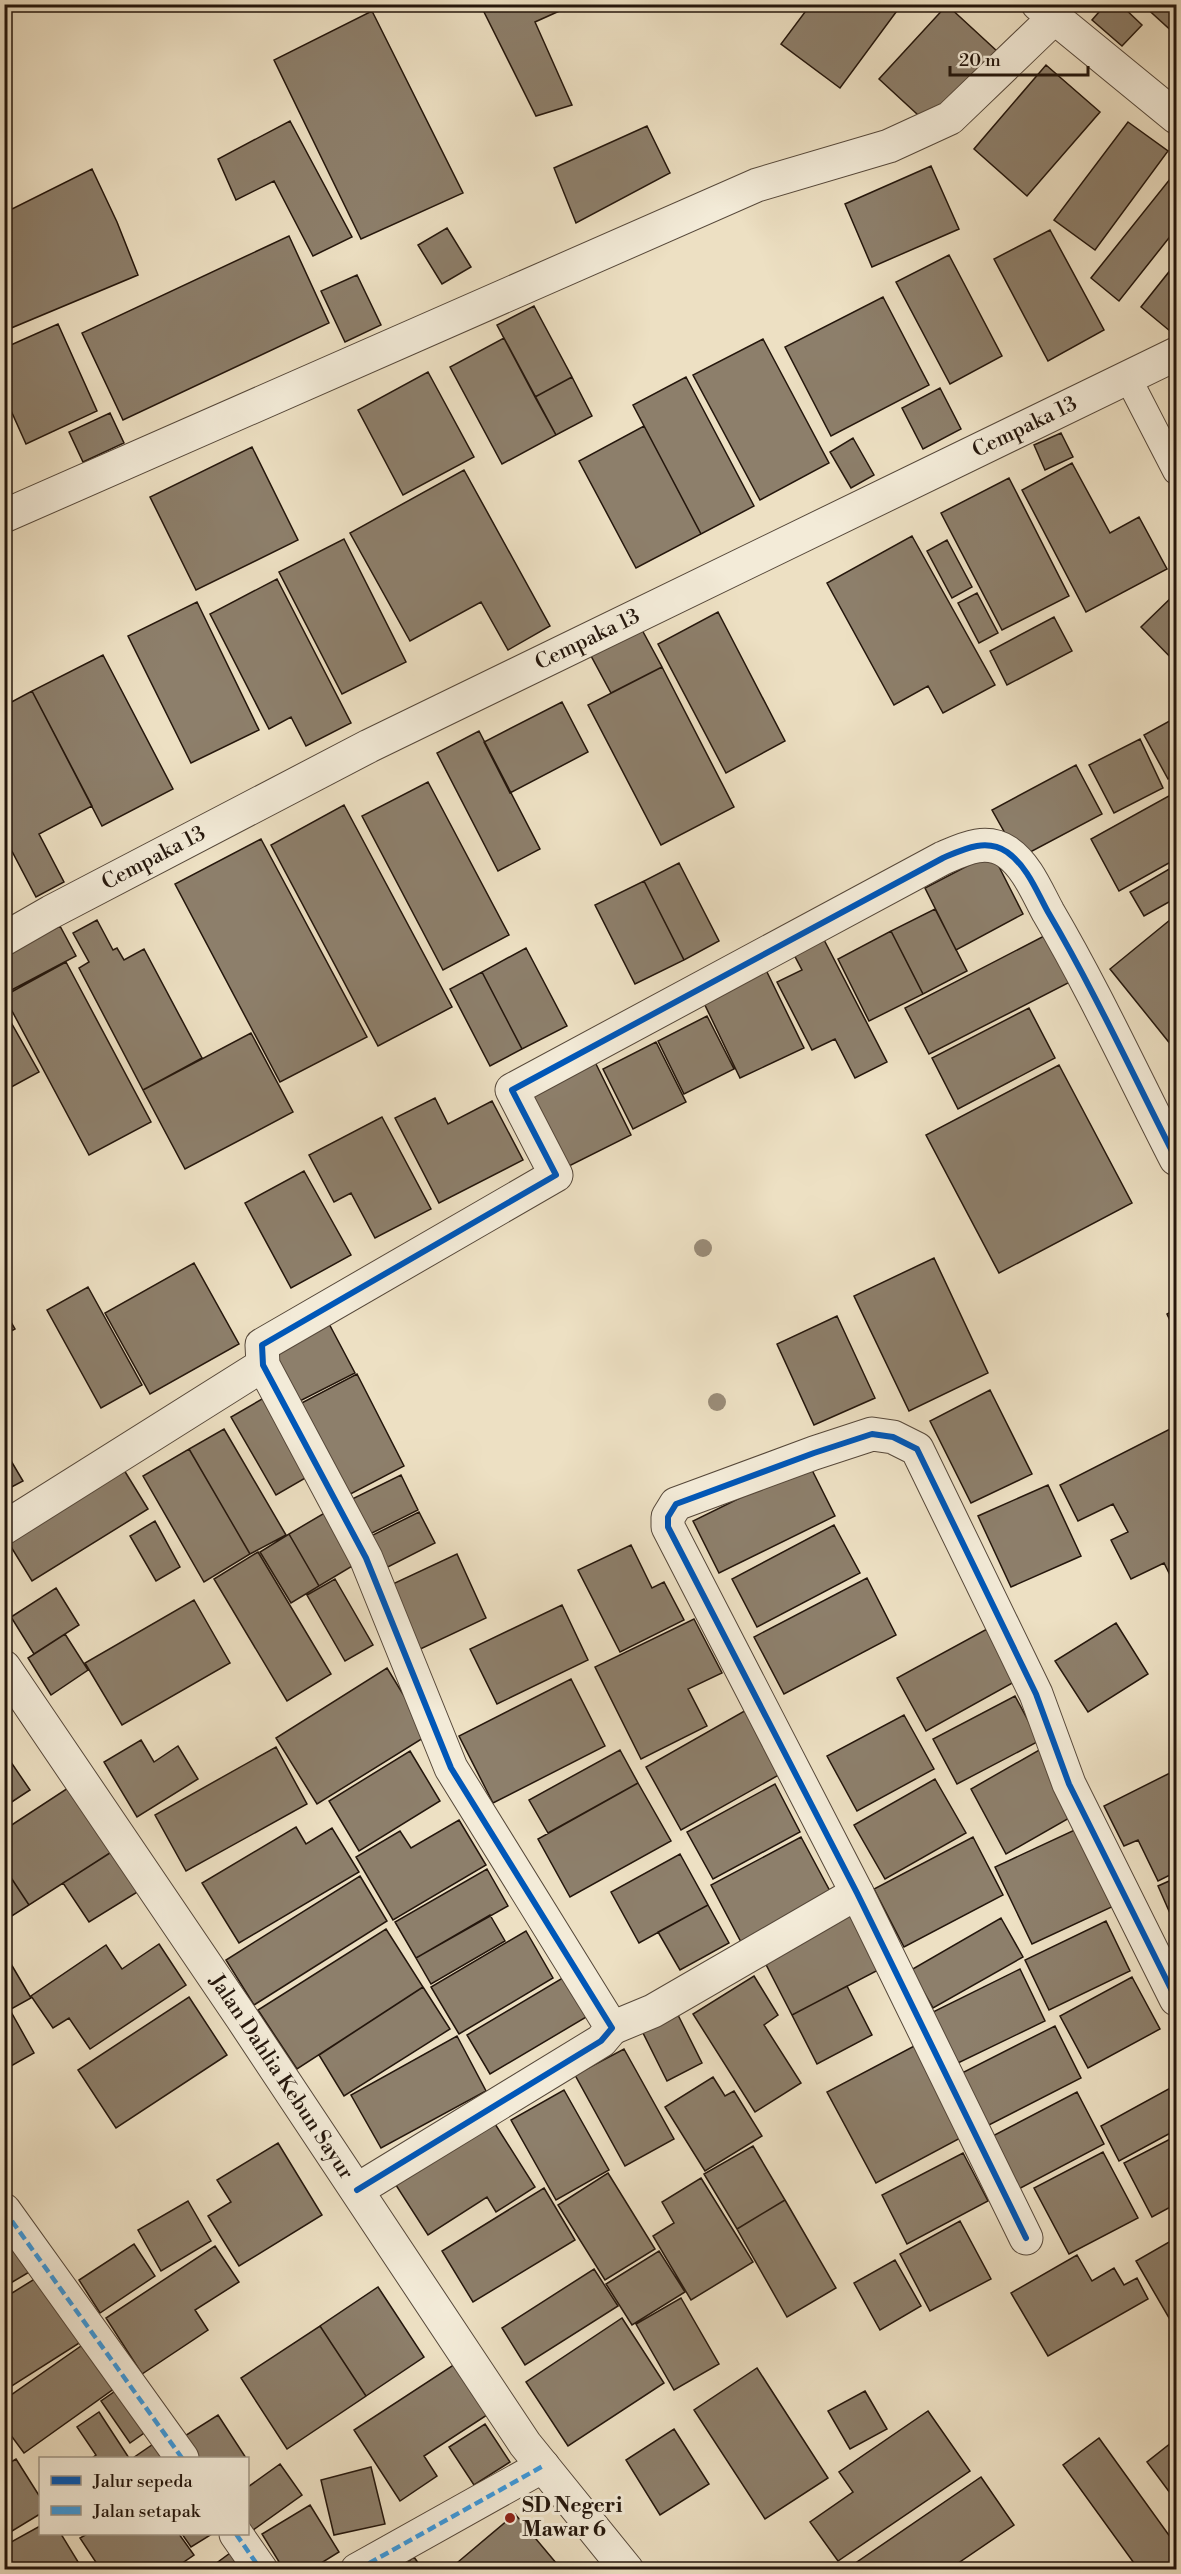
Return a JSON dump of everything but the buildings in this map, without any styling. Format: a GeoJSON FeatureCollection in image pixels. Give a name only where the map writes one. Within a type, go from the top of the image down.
{"type":"FeatureCollection","features":[{"type":"Feature","properties":{"kind":"street"},"geometry":{"type":"LineString","coordinates":[[4,516],[757,185],[889,146],[950,118],[1046,11],[1176,117]]}},
{"type":"Feature","properties":{"kind":"street","name":"Cempaka 13"},"geometry":{"type":"LineString","coordinates":[[4,939],[51,912],[369,746],[1176,354]]}},
{"type":"Feature","properties":{"kind":"street"},"geometry":{"type":"LineString","coordinates":[[612,2028],[451,1768],[366,1558],[263,1365],[262,1345],[556,1175],[512,1090],[943,858],[972,845],[990,845],[1006,851],[1021,864],[1067,944],[1176,1159]]}},
{"type":"Feature","properties":{"kind":"street"},"geometry":{"type":"LineString","coordinates":[[4,1528],[263,1365]]}},
{"type":"Feature","properties":{"kind":"street"},"geometry":{"type":"LineString","coordinates":[[1026,2238],[857,1893],[668,1527],[668,1517],[676,1504],[872,1434],[893,1437],[917,1449],[1036,1694],[1068,1784],[1176,1999]]}},
{"type":"Feature","properties":{"kind":"street","name":"Jalan Dahlia Kebun Sayur"},"geometry":{"type":"LineString","coordinates":[[4,1667],[357,2190],[525,2444],[627,2570]]}},
{"type":"Feature","properties":{"kind":"street"},"geometry":{"type":"LineString","coordinates":[[357,2190],[601,2041],[612,2028],[653,2012],[857,1893]]}},
{"type":"Feature","properties":{"kind":"street"},"geometry":{"type":"LineString","coordinates":[[4,2210],[181,2457]]}},
{"type":"Feature","properties":{"kind":"street"},"geometry":{"type":"LineString","coordinates":[[357,2570],[543,2466]]}},
{"type":"Feature","properties":{"kind":"street"},"geometry":{"type":"LineString","coordinates":[[237,2535],[261,2570]]}},
{"type":"Feature","properties":{"kind":"lane"},"geometry":{"type":"LineString","coordinates":[[1128,378],[1176,471]]}},
{"type":"Feature","properties":{"kind":"marked path"},"geometry":{"type":"LineString","coordinates":[[4,2210],[181,2457]]}},
{"type":"Feature","properties":{"kind":"marked path"},"geometry":{"type":"LineString","coordinates":[[357,2570],[543,2466]]}},
{"type":"Feature","properties":{"kind":"marked path"},"geometry":{"type":"LineString","coordinates":[[237,2535],[261,2570]]}},
{"type":"Feature","properties":{"kind":"cycle path"},"geometry":{"type":"LineString","coordinates":[[357,2190],[601,2041],[612,2028],[451,1768],[366,1558],[263,1365],[262,1345],[556,1175],[512,1090],[943,858],[975,846],[991,846],[1007,852],[1026,872],[1098,1004],[1176,1159]]}},
{"type":"Feature","properties":{"kind":"cycle path"},"geometry":{"type":"LineString","coordinates":[[1026,2238],[857,1893],[668,1527],[668,1517],[676,1504],[872,1434],[893,1437],[917,1449],[1036,1694],[1069,1784],[1176,1999]]}},
{"type":"Feature","properties":{"kind":"place","name":"SD Negeri Mawar 6"},"geometry":{"type":"Point","coordinates":[510,2518]}}]}
